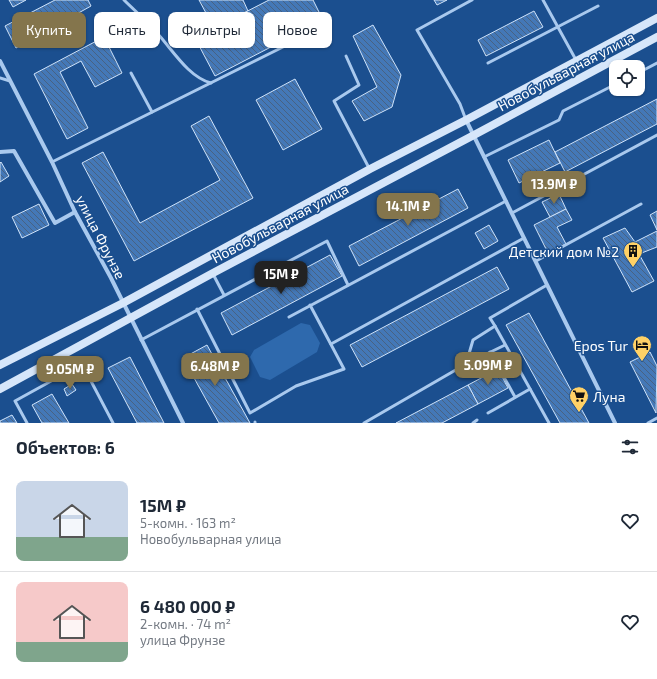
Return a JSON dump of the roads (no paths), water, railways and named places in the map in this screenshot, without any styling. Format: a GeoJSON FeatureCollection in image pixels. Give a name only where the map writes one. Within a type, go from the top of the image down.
{"type":"FeatureCollection","features":[{"type":"Feature","properties":{"kind":"main road","name":"Новобульварная улица"},"geometry":{"type":"LineString","coordinates":[[0,365],[123,303],[370,169],[466,120],[657,18]]}},
{"type":"Feature","properties":{"kind":"main road","name":"Новобульварная улица"},"geometry":{"type":"LineString","coordinates":[[0,389],[130,319],[213,272],[474,136],[657,37]]}},
{"type":"Feature","properties":{"kind":"street","name":"улица Фрунзе"},"geometry":{"type":"LineString","coordinates":[[0,61],[183,423]]}},
{"type":"Feature","properties":{"kind":"street"},"geometry":{"type":"LineString","coordinates":[[466,120],[615,423]]}},
{"type":"Feature","properties":{"kind":"street"},"geometry":{"type":"LineString","coordinates":[[0,152],[14,151],[55,224],[75,212]]}},
{"type":"Feature","properties":{"kind":"lane"},"geometry":{"type":"LineString","coordinates":[[124,0],[158,33],[173,54],[195,75],[206,82],[211,83]]}},
{"type":"Feature","properties":{"kind":"lane"},"geometry":{"type":"LineString","coordinates":[[466,120],[460,104],[418,30],[470,0]]}},
{"type":"Feature","properties":{"kind":"lane"},"geometry":{"type":"LineString","coordinates":[[543,0],[577,61]]}},
{"type":"Feature","properties":{"kind":"lane"},"geometry":{"type":"LineString","coordinates":[[488,63],[598,6]]}},
{"type":"Feature","properties":{"kind":"lane"},"geometry":{"type":"LineString","coordinates":[[52,162],[281,48]]}},
{"type":"Feature","properties":{"kind":"lane"},"geometry":{"type":"LineString","coordinates":[[346,56],[359,85],[334,101],[370,169]]}},
{"type":"Feature","properties":{"kind":"lane"},"geometry":{"type":"LineString","coordinates":[[645,69],[657,63]]}},
{"type":"Feature","properties":{"kind":"lane"},"geometry":{"type":"LineString","coordinates":[[131,73],[152,112]]}},
{"type":"Feature","properties":{"kind":"lane"},"geometry":{"type":"LineString","coordinates":[[0,78],[10,81]]}},
{"type":"Feature","properties":{"kind":"lane"},"geometry":{"type":"LineString","coordinates":[[484,157],[558,120],[563,111],[609,88]]}},
{"type":"Feature","properties":{"kind":"lane"},"geometry":{"type":"LineString","coordinates":[[512,213],[657,135]]}},
{"type":"Feature","properties":{"kind":"lane"},"geometry":{"type":"LineString","coordinates":[[289,317],[506,201]]}},
{"type":"Feature","properties":{"kind":"lane"},"geometry":{"type":"LineString","coordinates":[[536,261],[642,204]]}},
{"type":"Feature","properties":{"kind":"lane"},"geometry":{"type":"LineString","coordinates":[[331,344],[524,238]]}},
{"type":"Feature","properties":{"kind":"lane"},"geometry":{"type":"LineString","coordinates":[[141,340],[327,241],[348,285]]}},
{"type":"Feature","properties":{"kind":"lane"},"geometry":{"type":"LineString","coordinates":[[213,272],[224,295]]}},
{"type":"Feature","properties":{"kind":"lane"},"geometry":{"type":"LineString","coordinates":[[547,285],[490,318],[549,423]]}},
{"type":"Feature","properties":{"kind":"lane"},"geometry":{"type":"LineString","coordinates":[[198,309],[250,413],[296,386],[344,369],[310,305]]}},
{"type":"Feature","properties":{"kind":"lane"},"geometry":{"type":"LineString","coordinates":[[468,370],[466,364],[473,340],[495,326]]}},
{"type":"Feature","properties":{"kind":"lane"},"geometry":{"type":"LineString","coordinates":[[364,423],[466,364],[505,345]]}},
{"type":"Feature","properties":{"kind":"lane"},"geometry":{"type":"LineString","coordinates":[[490,352],[515,397]]}},
{"type":"Feature","properties":{"kind":"lane"},"geometry":{"type":"LineString","coordinates":[[27,423],[15,401],[82,364],[113,423]]}},
{"type":"Feature","properties":{"kind":"lane"},"geometry":{"type":"LineString","coordinates":[[488,413],[530,389]]}},
{"type":"Feature","properties":{"kind":"lane"},"geometry":{"type":"LineString","coordinates":[[648,423],[657,418]]}},
{"type":"Feature","properties":{"kind":"lane"},"geometry":{"type":"LineString","coordinates":[[473,423],[477,420]]}},
{"type":"Feature","properties":{"kind":"place","name":"Детский дом №2"},"geometry":{"type":"Point","coordinates":[633,268]}},
{"type":"Feature","properties":{"kind":"place","name":"Epos Tur"},"geometry":{"type":"Point","coordinates":[642,362]}},
{"type":"Feature","properties":{"kind":"place","name":"Луна"},"geometry":{"type":"Point","coordinates":[579,413]}}]}
